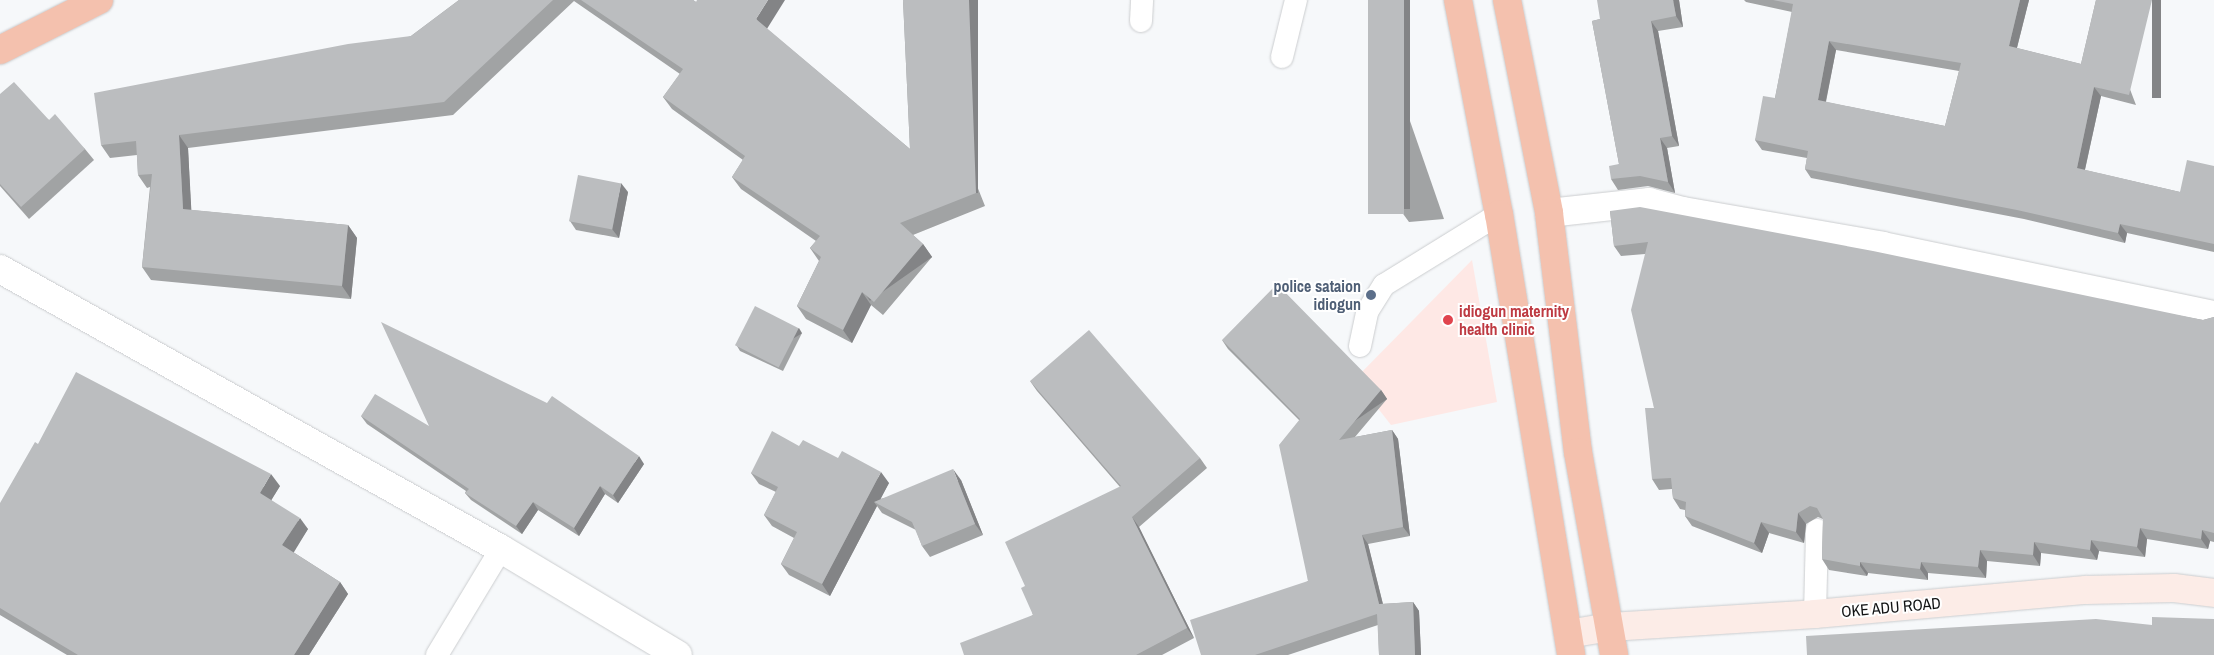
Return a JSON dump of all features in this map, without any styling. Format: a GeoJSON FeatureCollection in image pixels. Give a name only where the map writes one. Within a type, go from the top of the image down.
{"type":"FeatureCollection","features":[{"type":"Feature","properties":{"kind":"highway"},"geometry":{"type":"LineString","coordinates":[[0,50],[99,0]]}},
{"type":"Feature","properties":{"kind":"highway"},"geometry":{"type":"LineString","coordinates":[[1458,0],[1499,214],[1570,645]]}},
{"type":"Feature","properties":{"kind":"highway"},"geometry":{"type":"LineString","coordinates":[[1507,0],[1549,213],[1578,452],[1614,655]]}},
{"type":"Feature","properties":{"kind":"street"},"geometry":{"type":"LineString","coordinates":[[1549,213],[1649,202],[1683,211],[1883,246],[2214,316]]}},
{"type":"Feature","properties":{"kind":"street"},"geometry":{"type":"LineString","coordinates":[[0,269],[501,549],[678,655]]}},
{"type":"Feature","properties":{"kind":"street","name":"OKE ADU ROAD"},"geometry":{"type":"LineString","coordinates":[[1570,645],[1610,627],[1816,614],[2086,590],[2174,588],[2214,593]]}},
{"type":"Feature","properties":{"kind":"lane"},"geometry":{"type":"LineString","coordinates":[[1282,57],[1296,0]]}},
{"type":"Feature","properties":{"kind":"lane"},"geometry":{"type":"LineString","coordinates":[[1360,346],[1367,312],[1384,285],[1499,214]]}},
{"type":"Feature","properties":{"kind":"lane"},"geometry":{"type":"LineString","coordinates":[[1816,614],[1817,530]]}},
{"type":"Feature","properties":{"kind":"lane"},"geometry":{"type":"LineString","coordinates":[[436,655],[501,549]]}},
{"type":"Feature","properties":{"kind":"shaded area","name":"idiogun maternity health clinic"},"geometry":{"type":"Polygon","coordinates":[[[1472,260],[1497,402],[1391,425],[1355,379],[1472,260]]]}},
{"type":"Feature","properties":{"kind":"building"},"geometry":{"type":"Polygon","coordinates":[[[459,0],[553,0],[444,102],[179,135],[183,209],[348,225],[342,286],[142,267],[152,174],[138,175],[136,141],[101,145],[94,93],[348,44],[411,36],[459,0]]]}},
{"type":"Feature","properties":{"kind":"building"},"geometry":{"type":"Polygon","coordinates":[[[581,0],[693,0],[696,2],[697,0],[768,0],[756,19],[910,149],[903,0],[969,0],[976,193],[900,223],[923,244],[874,302],[862,292],[843,330],[797,306],[821,257],[810,248],[820,236],[732,177],[745,156],[663,97],[683,69],[581,0]]]}},
{"type":"Feature","properties":{"kind":"building"},"geometry":{"type":"Polygon","coordinates":[[[1368,0],[1404,0],[1404,214],[1368,214],[1368,0]]]}},
{"type":"Feature","properties":{"kind":"building"},"geometry":{"type":"Polygon","coordinates":[[[1597,0],[1673,0],[1676,16],[1651,21],[1672,136],[1660,138],[1668,182],[1640,176],[1611,179],[1609,166],[1619,164],[1592,21],[1600,19],[1597,0]]]}},
{"type":"Feature","properties":{"kind":"building"},"geometry":{"type":"Polygon","coordinates":[[[1773,0],[2020,0],[2009,46],[2081,64],[2096,0],[2152,0],[2129,95],[2094,87],[2077,168],[2180,192],[2187,160],[2214,166],[2214,244],[2120,224],[2118,233],[2017,210],[1805,169],[1808,151],[1755,140],[1763,96],[1775,98],[1793,4],[1773,0]],[[1829,41],[1818,100],[1945,126],[1961,63],[1829,41]]]}},
{"type":"Feature","properties":{"kind":"building"},"geometry":{"type":"Polygon","coordinates":[[[14,82],[49,120],[55,114],[85,149],[21,207],[0,184],[0,94],[14,82]]]}},
{"type":"Feature","properties":{"kind":"building"},"geometry":{"type":"Polygon","coordinates":[[[578,175],[621,183],[612,230],[569,221],[578,175]]]}},
{"type":"Feature","properties":{"kind":"building"},"geometry":{"type":"Polygon","coordinates":[[[1640,207],[1873,251],[2203,320],[2214,317],[2214,533],[2202,530],[2201,539],[2140,528],[2137,547],[2091,540],[2090,550],[2034,542],[2033,555],[1980,550],[1978,567],[1921,562],[1920,569],[1860,562],[1860,566],[1822,559],[1823,519],[1817,508],[1810,506],[1798,513],[1796,532],[1761,522],[1754,543],[1685,516],[1686,502],[1673,498],[1671,478],[1652,479],[1645,408],[1654,408],[1631,310],[1648,242],[1614,246],[1610,211],[1640,207]]]}},
{"type":"Feature","properties":{"kind":"building"},"geometry":{"type":"Polygon","coordinates":[[[1277,284],[1381,390],[1339,440],[1392,430],[1403,527],[1362,535],[1379,604],[1413,602],[1415,655],[1379,655],[1377,614],[1255,655],[1201,655],[1190,620],[1308,581],[1279,445],[1300,419],[1222,340],[1277,284]]]}},
{"type":"Feature","properties":{"kind":"building"},"geometry":{"type":"Polygon","coordinates":[[[755,306],[799,328],[779,367],[735,345],[755,306]]]}},
{"type":"Feature","properties":{"kind":"building"},"geometry":{"type":"Polygon","coordinates":[[[381,322],[547,403],[552,396],[639,456],[613,495],[600,486],[574,528],[533,502],[516,526],[465,493],[469,489],[361,416],[375,394],[429,426],[381,322]]]}},
{"type":"Feature","properties":{"kind":"building"},"geometry":{"type":"Polygon","coordinates":[[[1089,330],[1200,458],[1132,517],[1187,628],[1136,655],[964,655],[960,643],[1033,615],[1021,588],[1025,586],[1005,542],[1121,486],[1030,381],[1089,330]]]}},
{"type":"Feature","properties":{"kind":"building"},"geometry":{"type":"Polygon","coordinates":[[[76,372],[271,474],[260,493],[300,518],[282,545],[340,582],[294,655],[78,655],[0,608],[0,503],[35,442],[38,444],[76,372]]]}},
{"type":"Feature","properties":{"kind":"building"},"geometry":{"type":"Polygon","coordinates":[[[772,431],[799,446],[803,440],[838,458],[842,451],[881,472],[822,584],[781,564],[797,532],[764,515],[778,487],[751,473],[772,431]]]}},
{"type":"Feature","properties":{"kind":"building"},"geometry":{"type":"Polygon","coordinates":[[[953,469],[975,524],[922,546],[912,522],[874,502],[953,469]]]}},
{"type":"Feature","properties":{"kind":"building"},"geometry":{"type":"Polygon","coordinates":[[[2152,617],[2214,619],[2214,655],[1807,655],[1806,636],[2096,619],[2152,625],[2152,617]]]}},
{"type":"Feature","properties":{"kind":"place","name":"police sataion idiogun"},"geometry":{"type":"Point","coordinates":[1371,295]}},
{"type":"Feature","properties":{"kind":"place","name":"idiogun maternity health clinic"},"geometry":{"type":"Point","coordinates":[1448,320]}}]}
